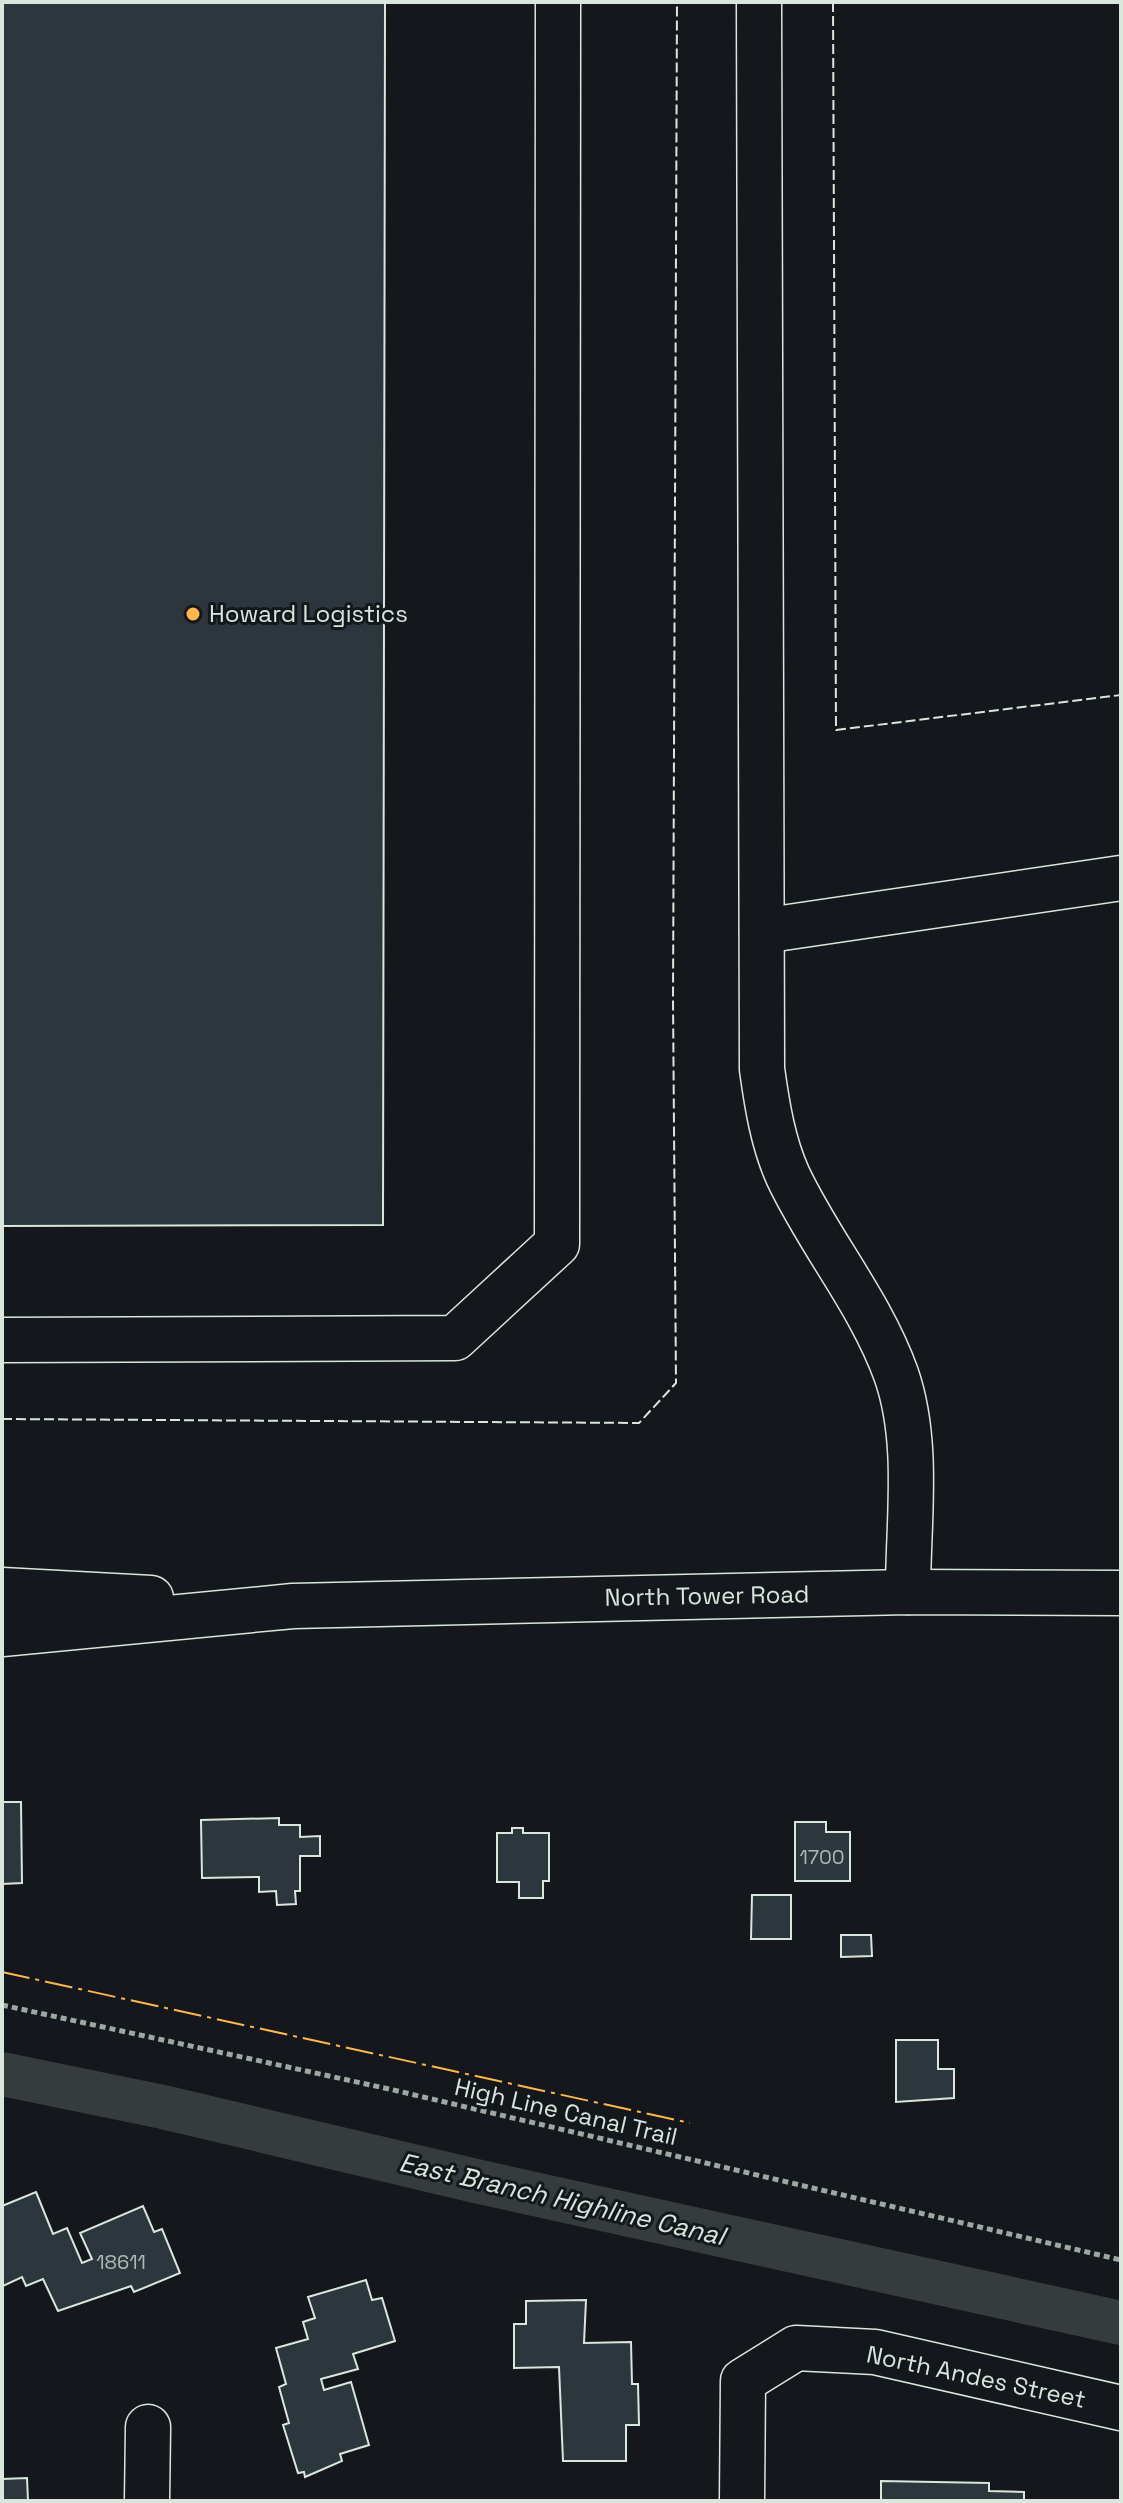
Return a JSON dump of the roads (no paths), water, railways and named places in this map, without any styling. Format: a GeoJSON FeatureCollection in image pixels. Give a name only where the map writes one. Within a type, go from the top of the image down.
{"type":"FeatureCollection","features":[{"type":"Feature","properties":{"kind":"main road"},"geometry":{"type":"LineString","coordinates":[[2,1340],[455,1338],[557,1244],[558,2]]}},
{"type":"Feature","properties":{"kind":"main road"},"geometry":{"type":"LineString","coordinates":[[759,2],[762,1069],[769,1117],[788,1175],[874,1319],[897,1377],[909,1437],[908,1592]]}},
{"type":"Feature","properties":{"kind":"main road"},"geometry":{"type":"LineString","coordinates":[[762,931],[1121,878]]}},
{"type":"Feature","properties":{"kind":"main road","name":"North Tower Road"},"geometry":{"type":"LineString","coordinates":[[2,1590],[293,1606]]}},
{"type":"Feature","properties":{"kind":"main road","name":"North Tower Road"},"geometry":{"type":"LineString","coordinates":[[2,1634],[293,1606],[908,1592],[1121,1593]]}},
{"type":"Feature","properties":{"kind":"main road","name":"North Andes Street"},"geometry":{"type":"LineString","coordinates":[[742,2501],[743,2381],[796,2348],[875,2352],[1121,2408]]}},
{"type":"Feature","properties":{"kind":"main road"},"geometry":{"type":"LineString","coordinates":[[147,2501],[148,2427]]}},
{"type":"Feature","properties":{"kind":"waterway","name":"East Branch Highline Canal"},"geometry":{"type":"LineString","coordinates":[[2,2074],[163,2107],[480,2182],[1121,2323]]}},
{"type":"Feature","properties":{"kind":"place","name":"Howard Logistics"},"geometry":{"type":"Point","coordinates":[193,614]}}]}
